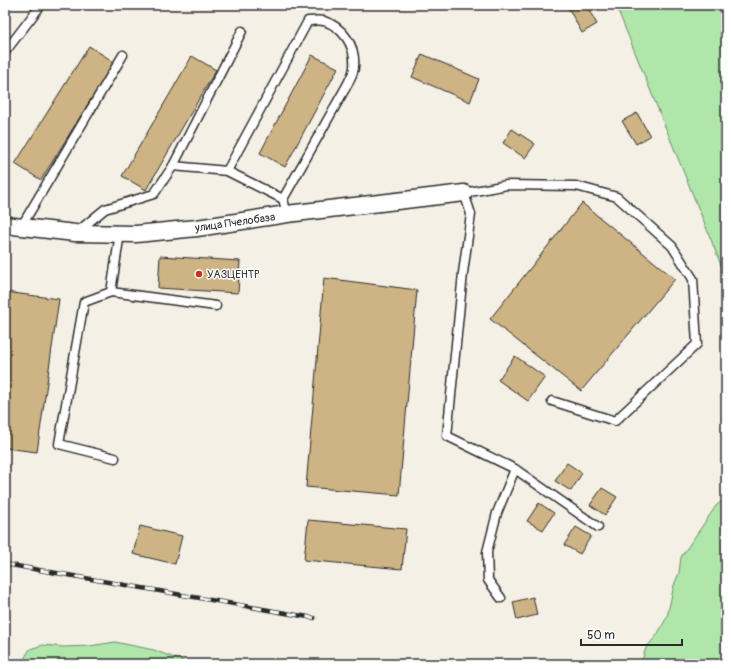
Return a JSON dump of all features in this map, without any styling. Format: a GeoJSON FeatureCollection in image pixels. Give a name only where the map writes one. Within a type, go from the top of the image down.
{"type":"FeatureCollection","features":[{"type":"Feature","properties":{"kind":"street","name":"улица Пчелобаза"},"geometry":{"type":"LineString","coordinates":[[5,225],[75,233],[136,234],[197,228],[287,214],[464,193]]}},
{"type":"Feature","properties":{"kind":"lane"},"geometry":{"type":"LineString","coordinates":[[5,52],[41,5]]}},
{"type":"Feature","properties":{"kind":"lane"},"geometry":{"type":"LineString","coordinates":[[227,170],[308,21],[323,21],[339,29],[349,40],[354,55],[354,68],[346,87],[283,199],[287,214]]}},
{"type":"Feature","properties":{"kind":"lane"},"geometry":{"type":"LineString","coordinates":[[75,233],[105,209],[154,194],[173,166],[242,31]]}},
{"type":"Feature","properties":{"kind":"lane"},"geometry":{"type":"LineString","coordinates":[[22,227],[123,55]]}},
{"type":"Feature","properties":{"kind":"lane"},"geometry":{"type":"LineString","coordinates":[[173,166],[227,170],[283,199]]}},
{"type":"Feature","properties":{"kind":"lane"},"geometry":{"type":"LineString","coordinates":[[552,401],[615,421],[696,344],[693,279],[672,246],[617,197],[576,186],[507,185],[464,193],[471,214],[462,273],[447,436],[515,469],[598,527]]}},
{"type":"Feature","properties":{"kind":"lane"},"geometry":{"type":"LineString","coordinates":[[111,292],[120,234]]}},
{"type":"Feature","properties":{"kind":"lane"},"geometry":{"type":"LineString","coordinates":[[115,458],[59,444],[84,302],[111,292],[216,306]]}},
{"type":"Feature","properties":{"kind":"lane"},"geometry":{"type":"LineString","coordinates":[[501,598],[488,580],[487,552],[497,513],[515,469]]}},
{"type":"Feature","properties":{"kind":"green space"},"geometry":{"type":"Polygon","coordinates":[[[616,5],[726,5],[726,278],[710,237],[616,5]]]}},
{"type":"Feature","properties":{"kind":"green space"},"geometry":{"type":"Polygon","coordinates":[[[726,497],[726,664],[642,664],[646,648],[657,635],[667,617],[674,585],[679,573],[681,557],[716,506],[726,497]]]}},
{"type":"Feature","properties":{"kind":"green space"},"geometry":{"type":"Polygon","coordinates":[[[115,642],[154,650],[190,664],[22,664],[30,649],[43,645],[63,647],[90,646],[115,642]]]}},
{"type":"Feature","properties":{"kind":"building"},"geometry":{"type":"Polygon","coordinates":[[[576,5],[586,5],[597,24],[582,33],[569,9],[576,5]]]}},
{"type":"Feature","properties":{"kind":"building"},"geometry":{"type":"Polygon","coordinates":[[[89,46],[114,62],[41,180],[15,164],[89,46]]]}},
{"type":"Feature","properties":{"kind":"building"},"geometry":{"type":"Polygon","coordinates":[[[422,54],[479,79],[470,102],[412,77],[422,54]]]}},
{"type":"Feature","properties":{"kind":"building"},"geometry":{"type":"Polygon","coordinates":[[[312,55],[338,68],[285,167],[260,153],[312,55]]]}},
{"type":"Feature","properties":{"kind":"building"},"geometry":{"type":"Polygon","coordinates":[[[192,56],[216,70],[146,190],[122,176],[192,56]]]}},
{"type":"Feature","properties":{"kind":"building"},"geometry":{"type":"Polygon","coordinates":[[[637,113],[650,136],[636,144],[622,121],[637,113]]]}},
{"type":"Feature","properties":{"kind":"building"},"geometry":{"type":"Polygon","coordinates":[[[512,129],[535,144],[525,158],[503,143],[512,129]]]}},
{"type":"Feature","properties":{"kind":"building"},"geometry":{"type":"Polygon","coordinates":[[[582,203],[675,279],[581,391],[490,319],[582,203]]]}},
{"type":"Feature","properties":{"kind":"building","name":"УАЗЦЕНТР"},"geometry":{"type":"Polygon","coordinates":[[[160,256],[240,261],[238,293],[158,288],[160,256]]]}},
{"type":"Feature","properties":{"kind":"building"},"geometry":{"type":"Polygon","coordinates":[[[324,278],[417,290],[399,495],[306,487],[324,278]]]}},
{"type":"Feature","properties":{"kind":"building"},"geometry":{"type":"Polygon","coordinates":[[[5,292],[59,299],[37,452],[5,448],[5,292]]]}},
{"type":"Feature","properties":{"kind":"building"},"geometry":{"type":"Polygon","coordinates":[[[515,356],[545,377],[528,401],[498,380],[515,356]]]}},
{"type":"Feature","properties":{"kind":"building"},"geometry":{"type":"Polygon","coordinates":[[[567,463],[582,473],[571,491],[555,481],[567,463]]]}},
{"type":"Feature","properties":{"kind":"building"},"geometry":{"type":"Polygon","coordinates":[[[602,488],[617,497],[605,515],[590,505],[602,488]]]}},
{"type":"Feature","properties":{"kind":"building"},"geometry":{"type":"Polygon","coordinates":[[[539,503],[554,513],[543,530],[527,521],[539,503]]]}},
{"type":"Feature","properties":{"kind":"building"},"geometry":{"type":"Polygon","coordinates":[[[308,520],[406,529],[402,569],[304,560],[308,520]]]}},
{"type":"Feature","properties":{"kind":"building"},"geometry":{"type":"Polygon","coordinates":[[[140,526],[182,536],[175,564],[133,554],[140,526]]]}},
{"type":"Feature","properties":{"kind":"building"},"geometry":{"type":"Polygon","coordinates":[[[576,527],[591,536],[580,554],[564,545],[576,527]]]}},
{"type":"Feature","properties":{"kind":"building"},"geometry":{"type":"Polygon","coordinates":[[[533,597],[537,615],[517,620],[513,602],[533,597]]]}},
{"type":"Feature","properties":{"kind":"railway"},"geometry":{"type":"LineString","coordinates":[[5,564],[314,618]]}},
{"type":"Feature","properties":{"kind":"place","name":"УАЗЦЕНТР"},"geometry":{"type":"Point","coordinates":[199,274]}}]}
